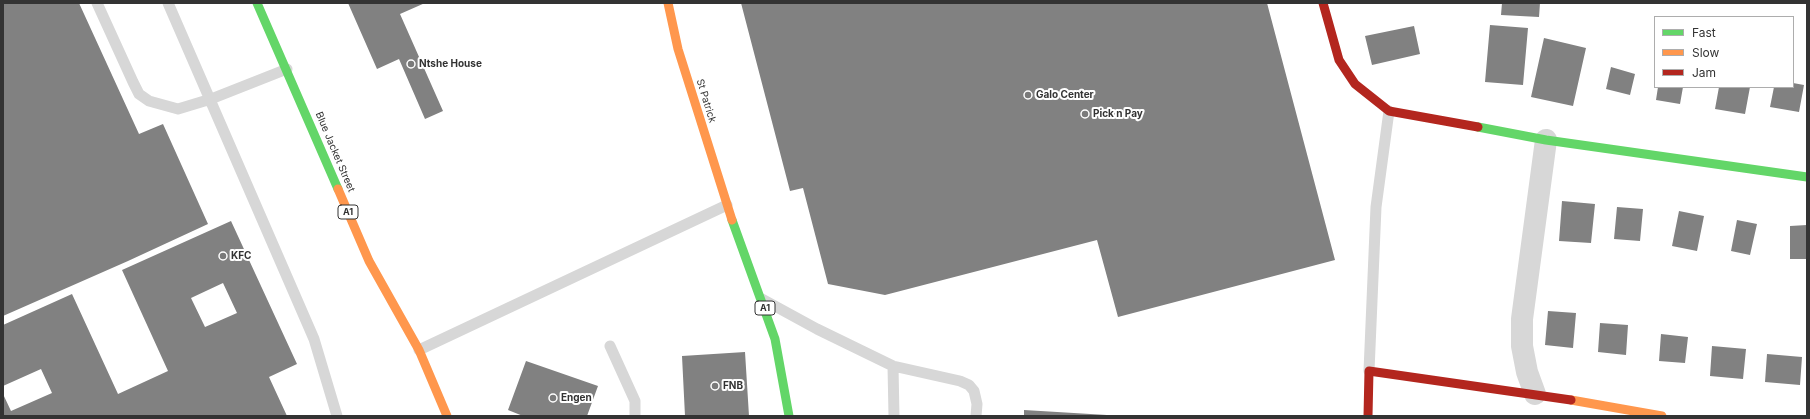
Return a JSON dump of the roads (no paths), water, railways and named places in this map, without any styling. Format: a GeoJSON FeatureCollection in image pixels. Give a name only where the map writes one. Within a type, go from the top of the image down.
{"type":"FeatureCollection","features":[{"type":"Feature","properties":{"kind":"main road","name":"Blue Jacket Street"},"geometry":{"type":"LineString","coordinates":[[257,3],[287,69],[369,261],[419,350],[447,416]]}},
{"type":"Feature","properties":{"kind":"main road","name":"St Patrick"},"geometry":{"type":"LineString","coordinates":[[668,3],[678,49],[727,205]]}},
{"type":"Feature","properties":{"kind":"main road"},"geometry":{"type":"LineString","coordinates":[[1323,3],[1343,66],[1355,84],[1389,111],[1546,140],[1807,177]]}},
{"type":"Feature","properties":{"kind":"main road","name":"A1"},"geometry":{"type":"LineString","coordinates":[[727,205],[762,299],[775,339],[789,416]]}},
{"type":"Feature","properties":{"kind":"main road"},"geometry":{"type":"LineString","coordinates":[[1368,416],[1369,371],[1535,394],[1662,416]]}},
{"type":"Feature","properties":{"kind":"street"},"geometry":{"type":"LineString","coordinates":[[1535,394],[1522,346],[1522,319],[1546,140]]}},
{"type":"Feature","properties":{"kind":"lane"},"geometry":{"type":"LineString","coordinates":[[97,3],[139,94],[149,101],[178,109],[211,99],[287,69]]}},
{"type":"Feature","properties":{"kind":"lane"},"geometry":{"type":"LineString","coordinates":[[168,3],[314,338],[337,416]]}},
{"type":"Feature","properties":{"kind":"lane"},"geometry":{"type":"LineString","coordinates":[[1369,371],[1376,207],[1389,111]]}},
{"type":"Feature","properties":{"kind":"lane"},"geometry":{"type":"LineString","coordinates":[[419,350],[727,205]]}},
{"type":"Feature","properties":{"kind":"lane"},"geometry":{"type":"LineString","coordinates":[[762,299],[817,330],[893,366],[960,381],[969,385],[974,391],[977,404],[976,416]]}},
{"type":"Feature","properties":{"kind":"lane"},"geometry":{"type":"LineString","coordinates":[[610,346],[635,401],[635,416]]}},
{"type":"Feature","properties":{"kind":"lane"},"geometry":{"type":"LineString","coordinates":[[893,366],[894,416]]}},
{"type":"Feature","properties":{"kind":"place","name":"Ntshe House"},"geometry":{"type":"Point","coordinates":[411,64]}},
{"type":"Feature","properties":{"kind":"place","name":"Galo Center"},"geometry":{"type":"Point","coordinates":[1028,95]}},
{"type":"Feature","properties":{"kind":"place","name":"Pick n Pay"},"geometry":{"type":"Point","coordinates":[1085,114]}},
{"type":"Feature","properties":{"kind":"place","name":"KFC"},"geometry":{"type":"Point","coordinates":[223,256]}},
{"type":"Feature","properties":{"kind":"place","name":"FNB"},"geometry":{"type":"Point","coordinates":[715,386]}},
{"type":"Feature","properties":{"kind":"place","name":"Engen"},"geometry":{"type":"Point","coordinates":[553,398]}}]}
